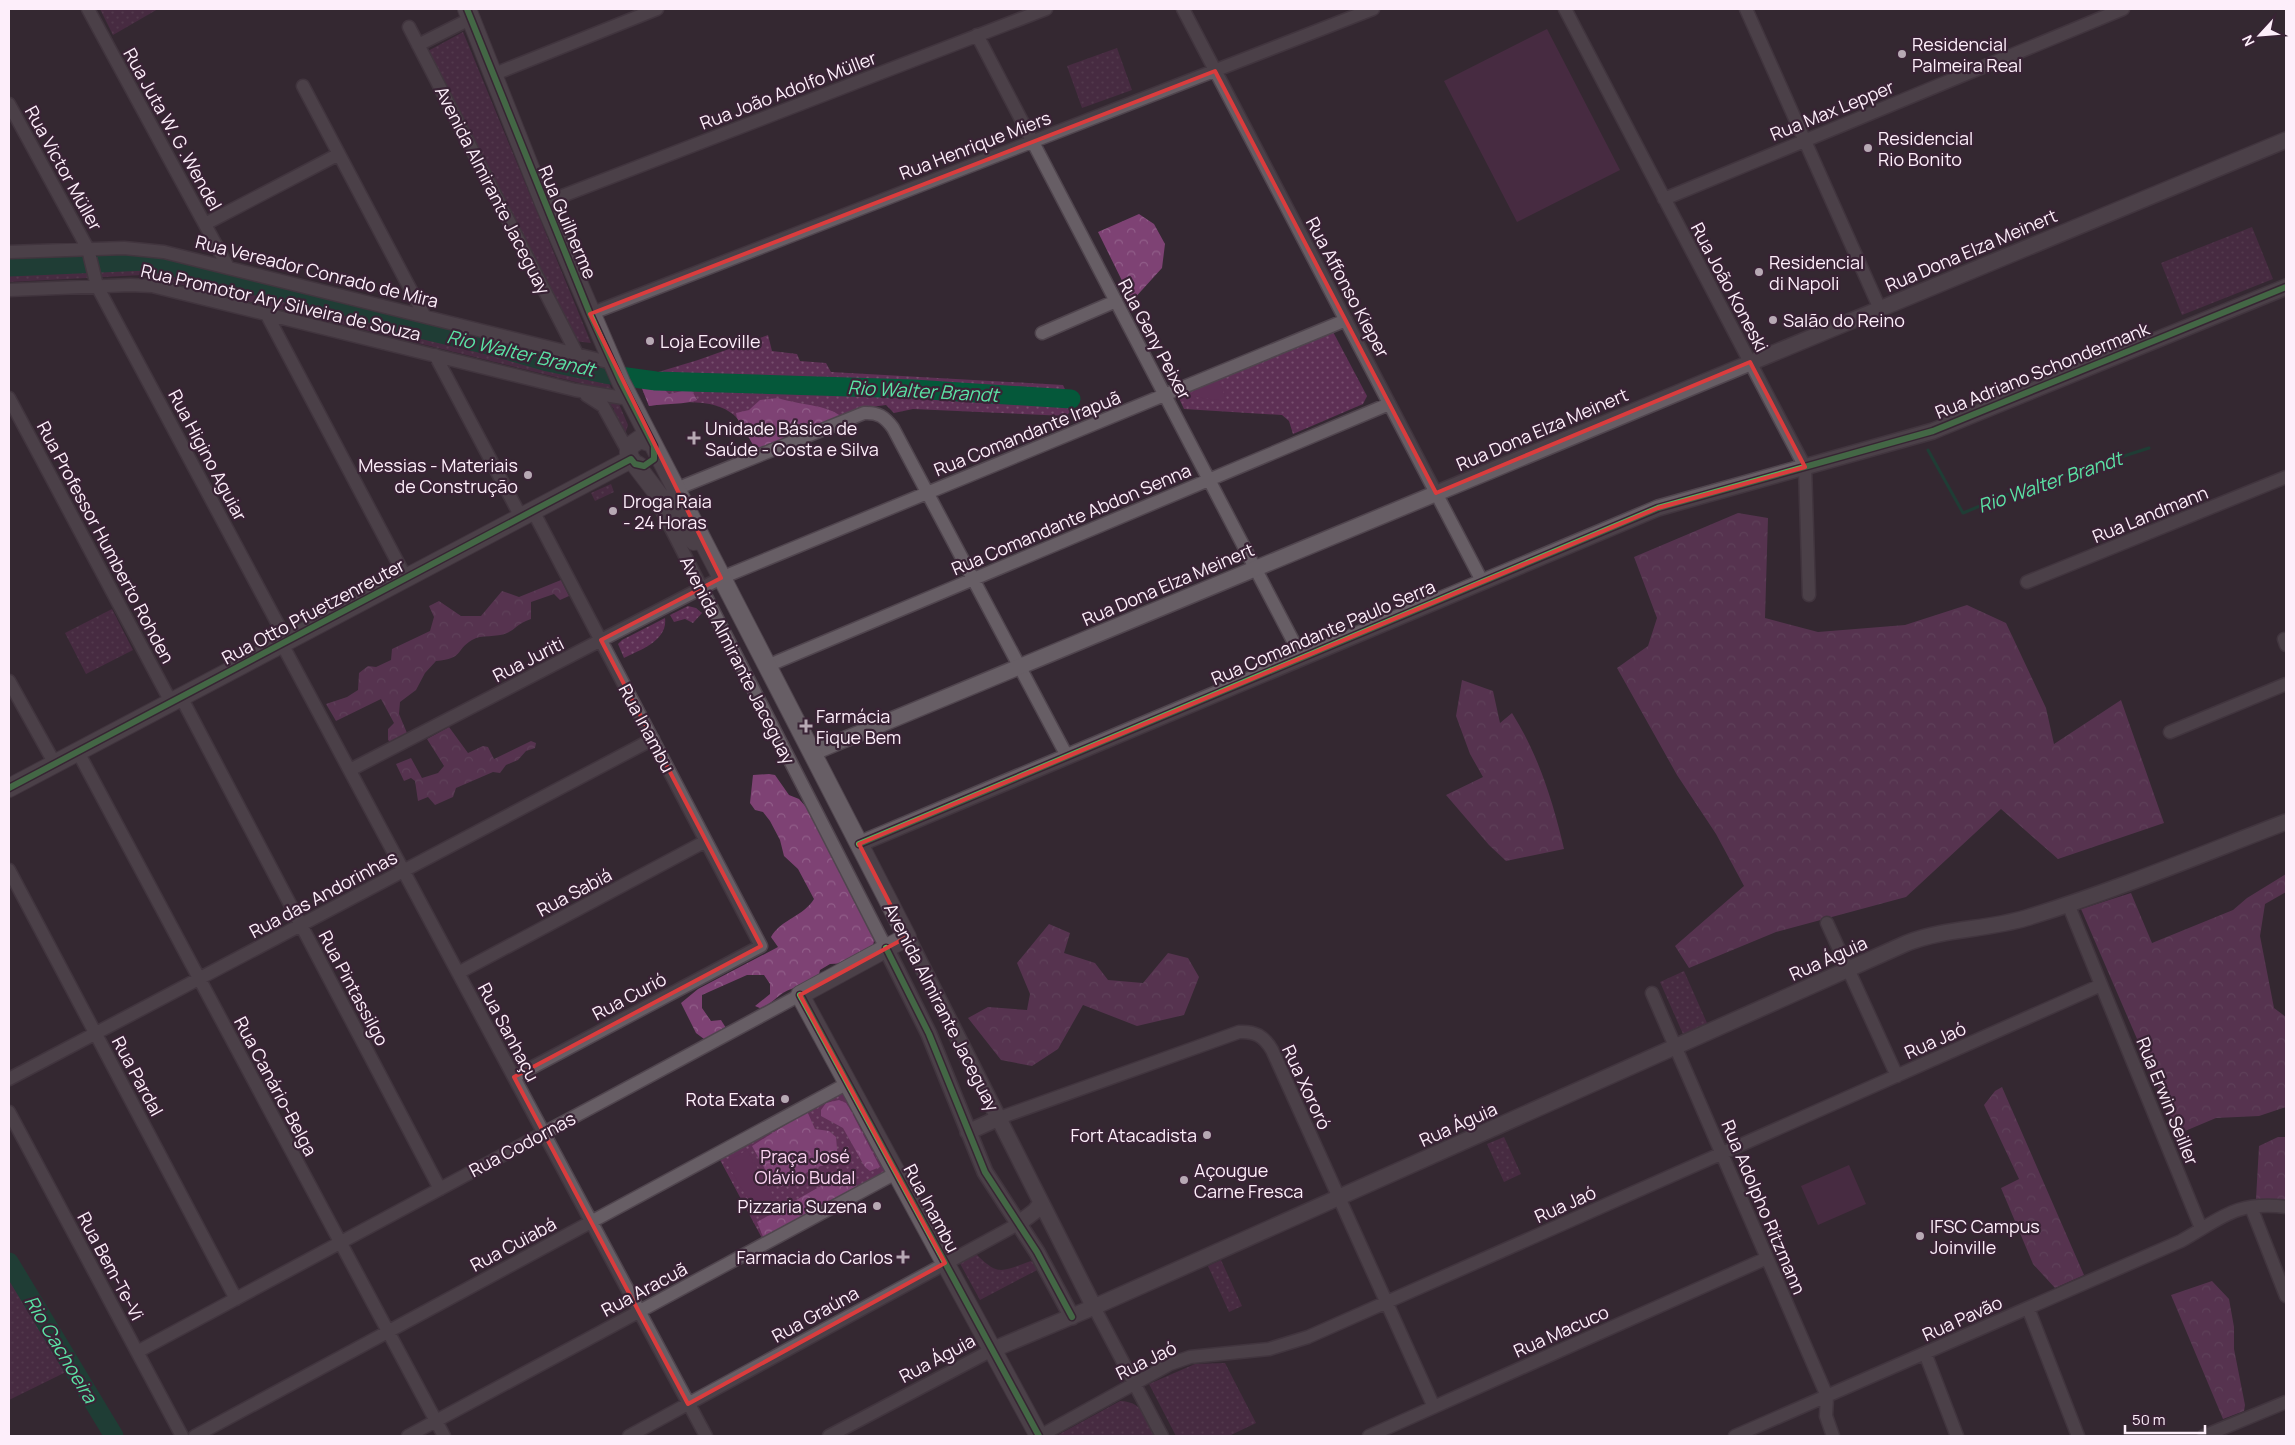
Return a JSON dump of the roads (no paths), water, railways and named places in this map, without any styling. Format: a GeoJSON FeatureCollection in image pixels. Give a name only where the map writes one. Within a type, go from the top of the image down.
{"type":"FeatureCollection","features":[{"type":"Feature","properties":{"kind":"main road","name":"Rua Guilherme"},"geometry":{"type":"LineString","coordinates":[[468,14],[590,314],[654,446]]}},
{"type":"Feature","properties":{"kind":"main road","name":"Rua Guilherme"},"geometry":{"type":"LineString","coordinates":[[630,399],[631,456]]}},
{"type":"Feature","properties":{"kind":"main road"},"geometry":{"type":"LineString","coordinates":[[631,456],[640,439],[654,446]]}},
{"type":"Feature","properties":{"kind":"main road","name":"Rua Otto Pfuetzenreuter"},"geometry":{"type":"LineString","coordinates":[[9,788],[527,514],[631,456],[644,466],[652,462],[654,446]]}},
{"type":"Feature","properties":{"kind":"main road","name":"Avenida Almirante Jaceguay"},"geometry":{"type":"LineString","coordinates":[[654,446],[907,937]]}},
{"type":"Feature","properties":{"kind":"main road","name":"Avenida Almirante Jaceguay"},"geometry":{"type":"LineString","coordinates":[[631,456],[648,483],[721,578]]}},
{"type":"Feature","properties":{"kind":"main road","name":"Rua Codornas"},"geometry":{"type":"LineString","coordinates":[[800,995],[907,937]]}},
{"type":"Feature","properties":{"kind":"main road","name":"Rua Inambu"},"geometry":{"type":"LineString","coordinates":[[800,995],[1039,1436]]}},
{"type":"Feature","properties":{"kind":"street","name":"Rua Juta W. G .Wendel"},"geometry":{"type":"LineString","coordinates":[[88,9],[228,267]]}},
{"type":"Feature","properties":{"kind":"street"},"geometry":{"type":"LineString","coordinates":[[492,75],[657,9]]}},
{"type":"Feature","properties":{"kind":"street","name":"Rua João Adolfo Müller"},"geometry":{"type":"LineString","coordinates":[[544,204],[1046,9]]}},
{"type":"Feature","properties":{"kind":"street","name":"Rua Affonso Kieper"},"geometry":{"type":"LineString","coordinates":[[1183,9],[1482,581]]}},
{"type":"Feature","properties":{"kind":"street","name":"Rua Henrique Miers"},"geometry":{"type":"LineString","coordinates":[[590,314],[1373,9]]}},
{"type":"Feature","properties":{"kind":"street","name":"Rua João Koneski"},"geometry":{"type":"LineString","coordinates":[[1565,9],[1805,467],[1810,596]]}},
{"type":"Feature","properties":{"kind":"street"},"geometry":{"type":"LineString","coordinates":[[1746,9],[1880,309]]}},
{"type":"Feature","properties":{"kind":"street","name":"Rua Max Lepper"},"geometry":{"type":"LineString","coordinates":[[1664,199],[2123,9]]}},
{"type":"Feature","properties":{"kind":"street"},"geometry":{"type":"LineString","coordinates":[[418,45],[468,14]]}},
{"type":"Feature","properties":{"kind":"street","name":"Avenida Almirante Jaceguay"},"geometry":{"type":"LineString","coordinates":[[408,27],[577,354]]}},
{"type":"Feature","properties":{"kind":"street","name":"Rua Geny Peixer"},"geometry":{"type":"LineString","coordinates":[[977,35],[1302,658]]}},
{"type":"Feature","properties":{"kind":"street"},"geometry":{"type":"LineString","coordinates":[[303,86],[424,315]]}},
{"type":"Feature","properties":{"kind":"street","name":"Rua Victor Müller"},"geometry":{"type":"LineString","coordinates":[[9,104],[88,249],[98,286]]}},
{"type":"Feature","properties":{"kind":"street","name":"Rua Dona Elza Meinert"},"geometry":{"type":"LineString","coordinates":[[812,752],[2286,140]]}},
{"type":"Feature","properties":{"kind":"street"},"geometry":{"type":"LineString","coordinates":[[204,224],[339,154]]}},
{"type":"Feature","properties":{"kind":"street","name":"Rua Vereador Conrado de Mira"},"geometry":{"type":"LineString","coordinates":[[9,252],[88,249],[144,250],[228,267],[577,354],[616,371]]}},
{"type":"Feature","properties":{"kind":"street","name":"Rua Promotor Ary Silveira de Souza"},"geometry":{"type":"LineString","coordinates":[[9,290],[98,286],[152,286],[575,390],[630,399]]}},
{"type":"Feature","properties":{"kind":"street","name":"Rua Higino Aguiar"},"geometry":{"type":"LineString","coordinates":[[98,286],[285,642]]}},
{"type":"Feature","properties":{"kind":"street","name":"Rua Adriano Schondermank"},"geometry":{"type":"LineString","coordinates":[[1805,467],[1940,428],[2286,287]]}},
{"type":"Feature","properties":{"kind":"street"},"geometry":{"type":"LineString","coordinates":[[1042,333],[1116,301]]}},
{"type":"Feature","properties":{"kind":"street"},"geometry":{"type":"LineString","coordinates":[[267,315],[406,578]]}},
{"type":"Feature","properties":{"kind":"street","name":"Rua Comandante Irapuã"},"geometry":{"type":"LineString","coordinates":[[721,578],[1346,320]]}},
{"type":"Feature","properties":{"kind":"street","name":"Rua Inambu"},"geometry":{"type":"LineString","coordinates":[[435,355],[601,640],[761,946]]}},
{"type":"Feature","properties":{"kind":"street","name":"Avenida Almirante Jaceguay"},"geometry":{"type":"LineString","coordinates":[[575,390],[593,398],[603,406],[631,456]]}},
{"type":"Feature","properties":{"kind":"street","name":"Rua Professor Humberto Rohden"},"geometry":{"type":"LineString","coordinates":[[9,398],[176,700]]}},
{"type":"Feature","properties":{"kind":"street","name":"Rua Comandante Abdon Senna"},"geometry":{"type":"LineString","coordinates":[[767,666],[1389,404]]}},
{"type":"Feature","properties":{"kind":"street"},"geometry":{"type":"LineString","coordinates":[[676,489],[864,414],[880,415],[893,428],[1067,756]]}},
{"type":"Feature","properties":{"kind":"street","name":"Rua Comandante Paulo Serra"},"geometry":{"type":"LineString","coordinates":[[859,844],[1658,508],[1805,467]]}},
{"type":"Feature","properties":{"kind":"street","name":"Rua Landmann"},"geometry":{"type":"LineString","coordinates":[[2027,582],[2286,477]]}},
{"type":"Feature","properties":{"kind":"street","name":"Avenida Almirante Jaceguay"},"geometry":{"type":"LineString","coordinates":[[648,483],[929,1034],[985,1172],[1043,1262],[1072,1316]]}},
{"type":"Feature","properties":{"kind":"street","name":"Rua Juriti"},"geometry":{"type":"LineString","coordinates":[[350,770],[721,578]]}},
{"type":"Feature","properties":{"kind":"street","name":"Rua Sanhaçu"},"geometry":{"type":"LineString","coordinates":[[285,642],[403,871],[706,1436]]}},
{"type":"Feature","properties":{"kind":"street"},"geometry":{"type":"LineString","coordinates":[[9,680],[55,764]]}},
{"type":"Feature","properties":{"kind":"street"},"geometry":{"type":"LineString","coordinates":[[2170,732],[2286,684]]}},
{"type":"Feature","properties":{"kind":"street","name":"Rua Pintassilgo"},"geometry":{"type":"LineString","coordinates":[[176,700],[301,925],[440,1189]]}},
{"type":"Feature","properties":{"kind":"street","name":"Rua das Andorinhas"},"geometry":{"type":"LineString","coordinates":[[9,1079],[653,739]]}},
{"type":"Feature","properties":{"kind":"street","name":"Rua Canário-Belga"},"geometry":{"type":"LineString","coordinates":[[78,752],[444,1436]]}},
{"type":"Feature","properties":{"kind":"street","name":"Rua Águia"},"geometry":{"type":"LineString","coordinates":[[829,1436],[992,1350],[1094,1307],[1922,937],[2000,924],[2068,904],[2118,887],[2286,822]]}},
{"type":"Feature","properties":{"kind":"street","name":"Rua Sabiá"},"geometry":{"type":"LineString","coordinates":[[458,973],[706,841]]}},
{"type":"Feature","properties":{"kind":"street","name":"Rua Pardal"},"geometry":{"type":"LineString","coordinates":[[9,870],[236,1299]]}},
{"type":"Feature","properties":{"kind":"street","name":"Rua Erwin Seiller"},"geometry":{"type":"LineString","coordinates":[[2068,904],[2201,1228]]}},
{"type":"Feature","properties":{"kind":"street"},"geometry":{"type":"LineString","coordinates":[[1827,923],[1897,1076]]}},
{"type":"Feature","properties":{"kind":"street","name":"Avenida Almirante Jaceguay"},"geometry":{"type":"LineString","coordinates":[[907,937],[1094,1307],[1162,1436]]}},
{"type":"Feature","properties":{"kind":"street","name":"Rua Curió"},"geometry":{"type":"LineString","coordinates":[[514,1077],[761,946]]}},
{"type":"Feature","properties":{"kind":"street","name":"Rua Jaó"},"geometry":{"type":"LineString","coordinates":[[1039,1436],[1180,1360],[1269,1349],[1289,1344],[2101,985]]}},
{"type":"Feature","properties":{"kind":"street","name":"Rua Adolpho Ritzmann"},"geometry":{"type":"LineString","coordinates":[[1652,993],[1827,1396],[1826,1416],[1834,1436]]}},
{"type":"Feature","properties":{"kind":"street","name":"Rua Codornas"},"geometry":{"type":"LineString","coordinates":[[137,1352],[800,995]]}},
{"type":"Feature","properties":{"kind":"street","name":"Rua Xororó"},"geometry":{"type":"LineString","coordinates":[[999,1118],[1239,1032],[1255,1033],[1262,1037],[1272,1050],[1434,1407]]}},
{"type":"Feature","properties":{"kind":"street","name":"Rua Cuiabá"},"geometry":{"type":"LineString","coordinates":[[195,1436],[848,1083]]}},
{"type":"Feature","properties":{"kind":"street","name":"Rua Bem-Te-Vi"},"geometry":{"type":"LineString","coordinates":[[9,1112],[182,1436]]}},
{"type":"Feature","properties":{"kind":"street"},"geometry":{"type":"LineString","coordinates":[[968,1132],[999,1118]]}},
{"type":"Feature","properties":{"kind":"street","name":"Rua Aracuã"},"geometry":{"type":"LineString","coordinates":[[408,1436],[896,1173]]}},
{"type":"Feature","properties":{"kind":"street"},"geometry":{"type":"LineString","coordinates":[[1018,1224],[1035,1211],[1041,1203]]}},
{"type":"Feature","properties":{"kind":"street"},"geometry":{"type":"LineString","coordinates":[[2201,1228],[2225,1214],[2251,1207],[2286,1206]]}},
{"type":"Feature","properties":{"kind":"street"},"geometry":{"type":"LineString","coordinates":[[2251,1207],[2286,1296]]}},
{"type":"Feature","properties":{"kind":"street","name":"Rua Graúna"},"geometry":{"type":"LineString","coordinates":[[629,1436],[1018,1224]]}},
{"type":"Feature","properties":{"kind":"street","name":"Rua Pavão"},"geometry":{"type":"LineString","coordinates":[[1735,1436],[2181,1241],[2201,1228]]}},
{"type":"Feature","properties":{"kind":"street","name":"Rua Macuco"},"geometry":{"type":"LineString","coordinates":[[1369,1436],[1767,1258]]}},
{"type":"Feature","properties":{"kind":"street"},"geometry":{"type":"LineString","coordinates":[[2028,1308],[2078,1436]]}},
{"type":"Feature","properties":{"kind":"street"},"geometry":{"type":"LineString","coordinates":[[1925,1353],[1957,1436]]}},
{"type":"Feature","properties":{"kind":"street"},"geometry":{"type":"LineString","coordinates":[[2204,1436],[2286,1402]]}},
{"type":"Feature","properties":{"kind":"waterway","name":"Rio Walter Brandt"},"geometry":{"type":"LineString","coordinates":[[9,267],[146,261],[362,310],[399,324],[492,346],[548,362],[605,374],[656,381],[913,389],[1071,399]]}},
{"type":"Feature","properties":{"kind":"waterway","name":"Rio Walter Brandt"},"geometry":{"type":"LineString","coordinates":[[1928,450],[1963,513],[2021,489],[2149,448]]}},
{"type":"Feature","properties":{"kind":"waterway","name":"Rio Cachoeira"},"geometry":{"type":"LineString","coordinates":[[9,1262],[114,1436]]}},
{"type":"Feature","properties":{"kind":"place","name":"Residencial Palmeira Real"},"geometry":{"type":"Point","coordinates":[1902,54]}},
{"type":"Feature","properties":{"kind":"place","name":"Residencial Rio Bonito"},"geometry":{"type":"Point","coordinates":[1868,148]}},
{"type":"Feature","properties":{"kind":"place","name":"Residencial di Napoli"},"geometry":{"type":"Point","coordinates":[1759,272]}},
{"type":"Feature","properties":{"kind":"place","name":"Salão do Reino"},"geometry":{"type":"Point","coordinates":[1773,320]}},
{"type":"Feature","properties":{"kind":"place","name":"Loja Ecoville"},"geometry":{"type":"Point","coordinates":[650,341]}},
{"type":"Feature","properties":{"kind":"place","name":"Unidade Básica de Saúde - Costa e Silva"},"geometry":{"type":"Point","coordinates":[694,438]}},
{"type":"Feature","properties":{"kind":"place","name":"Messias - Materiais de Construção"},"geometry":{"type":"Point","coordinates":[528,475]}},
{"type":"Feature","properties":{"kind":"place","name":"Droga Raia - 24 Horas"},"geometry":{"type":"Point","coordinates":[613,511]}},
{"type":"Feature","properties":{"kind":"place","name":"Farmácia Fique Bem"},"geometry":{"type":"Point","coordinates":[806,726]}},
{"type":"Feature","properties":{"kind":"place","name":"Rota Exata"},"geometry":{"type":"Point","coordinates":[785,1099]}},
{"type":"Feature","properties":{"kind":"place","name":"Fort Atacadista"},"geometry":{"type":"Point","coordinates":[1207,1135]}},
{"type":"Feature","properties":{"kind":"place","name":"Açougue Carne Fresca"},"geometry":{"type":"Point","coordinates":[1184,1180]}},
{"type":"Feature","properties":{"kind":"place","name":"Pizzaria Suzena"},"geometry":{"type":"Point","coordinates":[877,1206]}},
{"type":"Feature","properties":{"kind":"place","name":"IFSC Campus Joinville"},"geometry":{"type":"Point","coordinates":[1920,1236]}},
{"type":"Feature","properties":{"kind":"place","name":"Farmacia do Carlos"},"geometry":{"type":"Point","coordinates":[903,1257]}},
{"type":"Feature","properties":{"kind":"park label","name":"Praça José Olávio Budal"},"geometry":{"type":"Point","coordinates":[805,1166]}}]}
